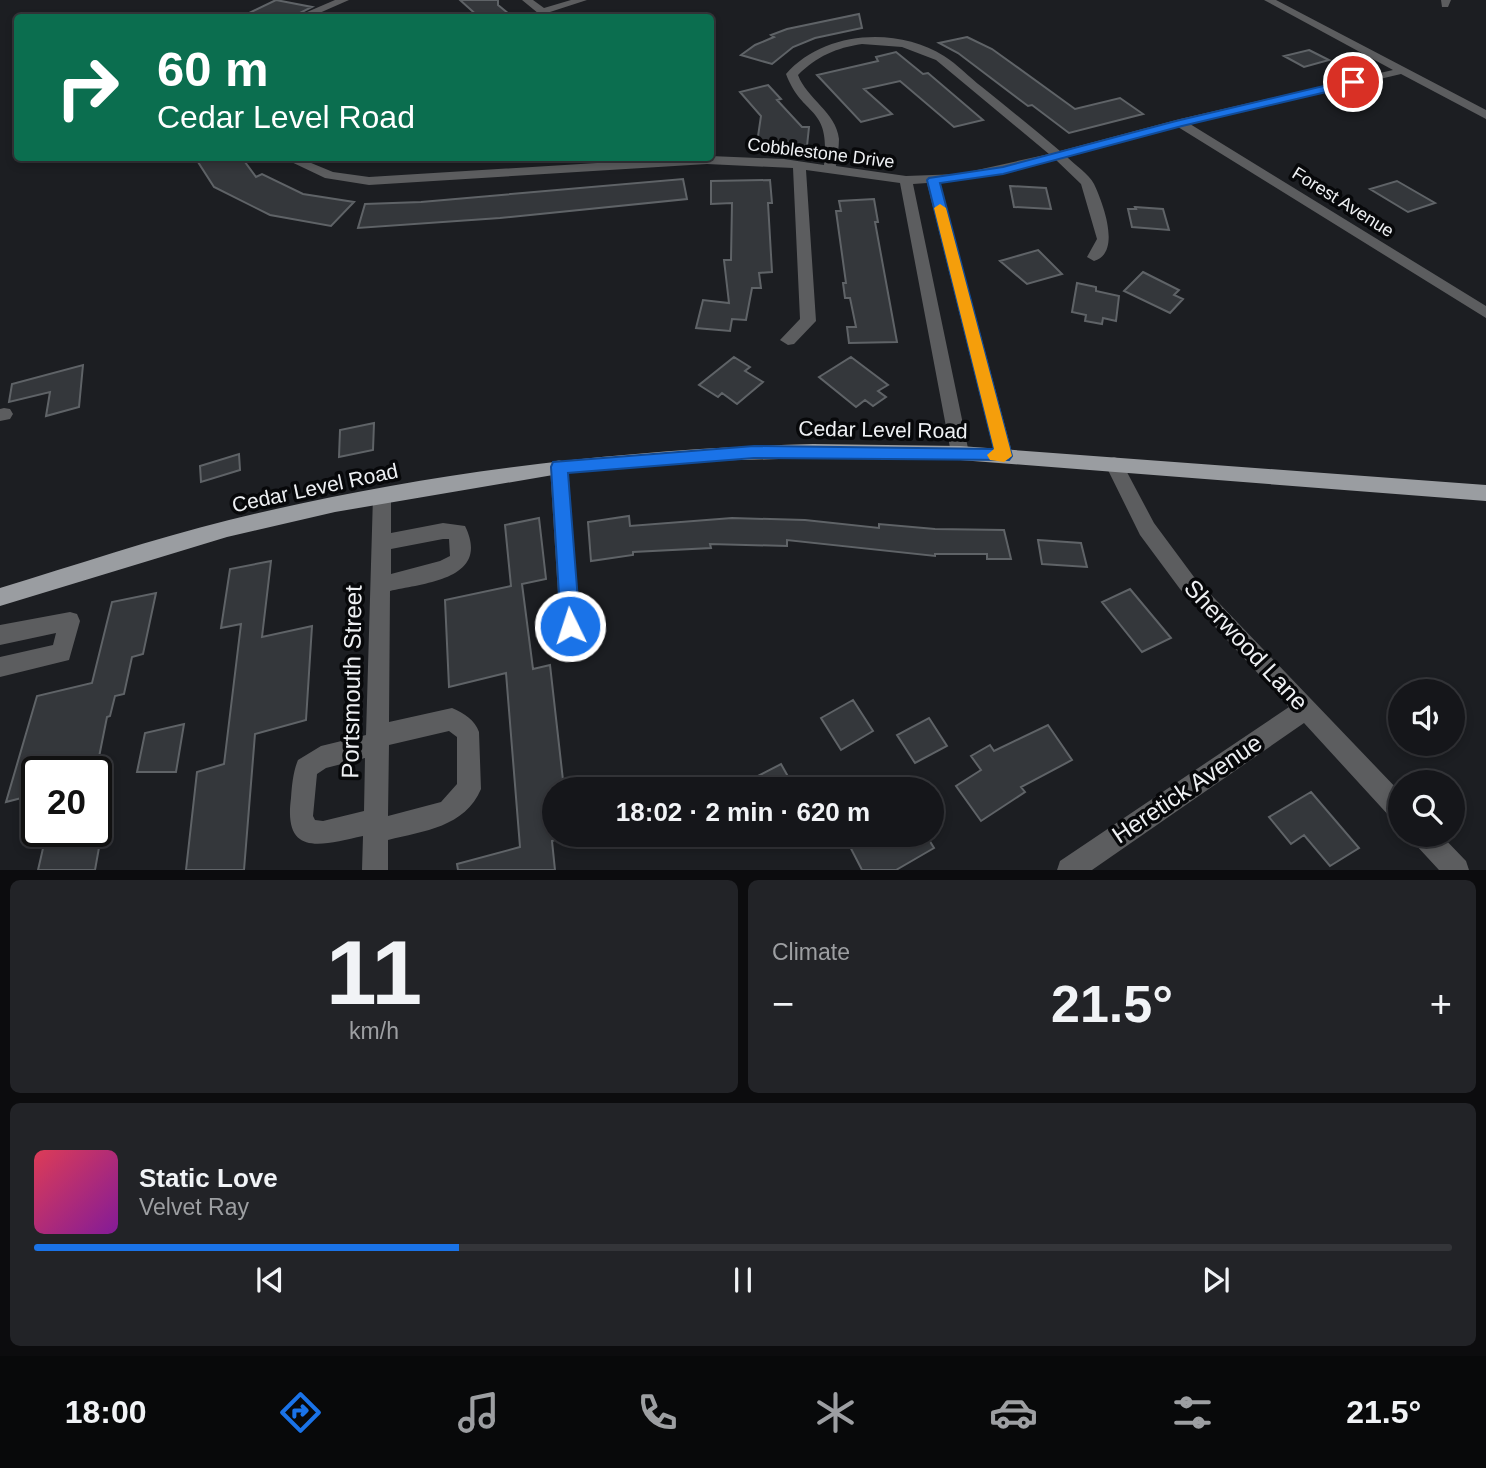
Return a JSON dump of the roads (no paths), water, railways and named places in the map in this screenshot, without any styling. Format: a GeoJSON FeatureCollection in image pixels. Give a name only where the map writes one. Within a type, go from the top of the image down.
{"type":"FeatureCollection","features":[{"type":"Feature","properties":{"kind":"main road","name":"Cedar Level Road"},"geometry":{"type":"LineString","coordinates":[[1,599],[227,530],[382,496],[559,467],[754,452],[960,453],[1486,493]]}},
{"type":"Feature","properties":{"kind":"street"},"geometry":{"type":"LineString","coordinates":[[308,14],[344,0]]}},
{"type":"Feature","properties":{"kind":"street"},"geometry":{"type":"LineString","coordinates":[[527,0],[546,14]]}},
{"type":"Feature","properties":{"kind":"street"},"geometry":{"type":"LineString","coordinates":[[549,14],[582,0]]}},
{"type":"Feature","properties":{"kind":"street"},"geometry":{"type":"LineString","coordinates":[[1269,0],[1486,115]]}},
{"type":"Feature","properties":{"kind":"street"},"geometry":{"type":"LineString","coordinates":[[830,169],[832,135],[829,124],[795,87],[792,74],[807,58],[830,47],[856,40],[911,46],[940,58],[1059,156],[1087,183],[1104,239],[1100,251],[1094,257]]}},
{"type":"Feature","properties":{"kind":"street","name":"Cobblestone Drive"},"geometry":{"type":"LineString","coordinates":[[714,160],[799,165],[906,180],[987,174],[1180,123],[1402,71]]}},
{"type":"Feature","properties":{"kind":"street","name":"Forest Avenue"},"geometry":{"type":"LineString","coordinates":[[1180,123],[1486,313]]}},
{"type":"Feature","properties":{"kind":"street","name":"Cobblestone Drive"},"geometry":{"type":"LineString","coordinates":[[297,161],[330,174],[369,181],[449,178],[608,162],[658,161]]}},
{"type":"Feature","properties":{"kind":"street"},"geometry":{"type":"LineString","coordinates":[[788,340],[808,321],[799,165]]}},
{"type":"Feature","properties":{"kind":"street"},"geometry":{"type":"LineString","coordinates":[[906,180],[960,453]]}},
{"type":"Feature","properties":{"kind":"street"},"geometry":{"type":"LineString","coordinates":[[933,180],[1004,456]]}},
{"type":"Feature","properties":{"kind":"street","name":"Sherwood Lane"},"geometry":{"type":"LineString","coordinates":[[1114,464],[1147,529],[1169,562],[1388,796]]}},
{"type":"Feature","properties":{"kind":"street"},"geometry":{"type":"LineString","coordinates":[[559,467],[570,626]]}},
{"type":"Feature","properties":{"kind":"street","name":"Portsmouth Street"},"geometry":{"type":"LineString","coordinates":[[375,870],[382,496]]}},
{"type":"Feature","properties":{"kind":"street"},"geometry":{"type":"LineString","coordinates":[[380,585],[445,569],[460,559],[458,532],[443,531],[381,543]]}},
{"type":"Feature","properties":{"kind":"street"},"geometry":{"type":"LineString","coordinates":[[0,635],[70,621],[61,653],[0,667]]}},
{"type":"Feature","properties":{"kind":"street","name":"Heretick Avenue"},"geometry":{"type":"LineString","coordinates":[[1069,870],[1306,709]]}},
{"type":"Feature","properties":{"kind":"street"},"geometry":{"type":"LineString","coordinates":[[452,719],[468,732],[469,789],[448,812],[376,826],[308,831],[300,819],[306,768],[321,758],[377,740],[452,719]]}},
{"type":"Feature","properties":{"kind":"street"},"geometry":{"type":"LineString","coordinates":[[1435,847],[1457,870]]}}]}
